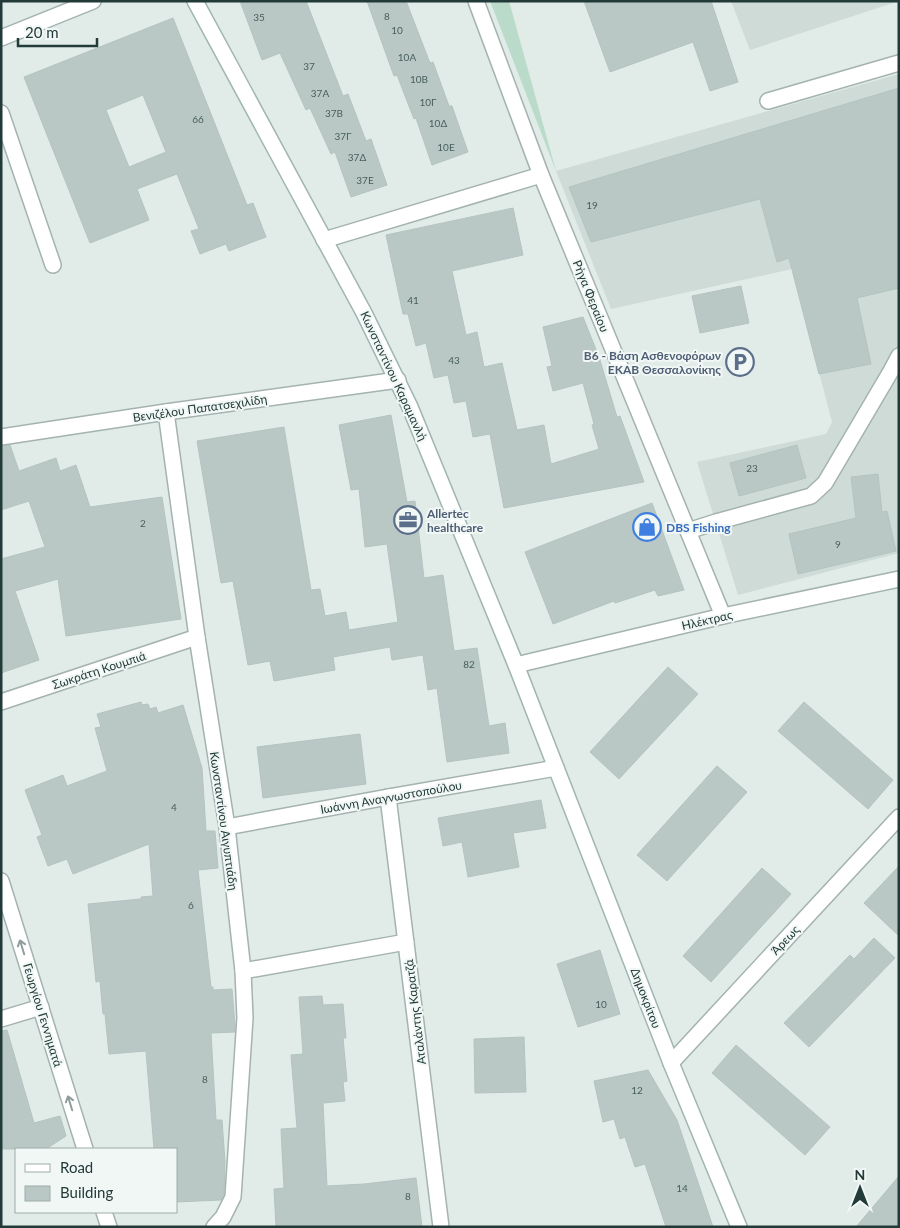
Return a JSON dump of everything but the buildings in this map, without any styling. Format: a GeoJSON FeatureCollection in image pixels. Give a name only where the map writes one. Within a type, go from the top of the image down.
{"type":"FeatureCollection","features":[{"type":"Feature","properties":{"kind":"street"},"geometry":{"type":"LineString","coordinates":[[1,38],[93,1]]}},
{"type":"Feature","properties":{"kind":"street","name":"Κωνσταντίνου Καραμανλή"},"geometry":{"type":"LineString","coordinates":[[195,1],[368,320],[398,380],[516,665],[556,768]]}},
{"type":"Feature","properties":{"kind":"street","name":"Ρήγα Φεραίου"},"geometry":{"type":"LineString","coordinates":[[476,1],[541,175],[723,616]]}},
{"type":"Feature","properties":{"kind":"street"},"geometry":{"type":"LineString","coordinates":[[768,101],[899,63]]}},
{"type":"Feature","properties":{"kind":"street"},"geometry":{"type":"LineString","coordinates":[[1,113],[53,265]]}},
{"type":"Feature","properties":{"kind":"street"},"geometry":{"type":"LineString","coordinates":[[324,240],[541,175]]}},
{"type":"Feature","properties":{"kind":"street"},"geometry":{"type":"LineString","coordinates":[[688,531],[811,496],[825,483],[899,356]]}},
{"type":"Feature","properties":{"kind":"street","name":"Βενιζέλου Παπατσεχιλίδη"},"geometry":{"type":"LineString","coordinates":[[1,437],[398,380]]}},
{"type":"Feature","properties":{"kind":"street","name":"Κωνσταντίνου Αιγυπτιάδη"},"geometry":{"type":"LineString","coordinates":[[166,412],[197,638],[227,827],[244,971],[246,1018],[234,1197],[223,1217],[214,1227]]}},
{"type":"Feature","properties":{"kind":"street","name":"Ηλέκτρας"},"geometry":{"type":"LineString","coordinates":[[516,665],[723,616],[899,579]]}},
{"type":"Feature","properties":{"kind":"street","name":"Σωκράτη Κουμπιά"},"geometry":{"type":"LineString","coordinates":[[1,702],[197,638]]}},
{"type":"Feature","properties":{"kind":"street","name":"Ιωάννη Αναγνωστοπούλου"},"geometry":{"type":"LineString","coordinates":[[227,827],[556,768]]}},
{"type":"Feature","properties":{"kind":"street","name":"Δημοκρίτου"},"geometry":{"type":"LineString","coordinates":[[556,768],[671,1063],[739,1227]]}},
{"type":"Feature","properties":{"kind":"street","name":"Αταλάντης Καρατζά"},"geometry":{"type":"LineString","coordinates":[[388,797],[441,1227]]}},
{"type":"Feature","properties":{"kind":"street","name":"Άρεως"},"geometry":{"type":"LineString","coordinates":[[671,1063],[899,817]]}},
{"type":"Feature","properties":{"kind":"street","name":"Γεωργίου Γεννηματά"},"geometry":{"type":"LineString","coordinates":[[1,880],[85,1148]]}},
{"type":"Feature","properties":{"kind":"street"},"geometry":{"type":"LineString","coordinates":[[244,971],[406,942]]}},
{"type":"Feature","properties":{"kind":"street"},"geometry":{"type":"LineString","coordinates":[[1,1019],[41,1007]]}},
{"type":"Feature","properties":{"kind":"street"},"geometry":{"type":"LineString","coordinates":[[104,1213],[109,1227]]}},
{"type":"Feature","properties":{"kind":"shaded area"},"geometry":{"type":"Polygon","coordinates":[[[731,1],[899,1],[750,50],[731,1]]]}},
{"type":"Feature","properties":{"kind":"shaded area"},"geometry":{"type":"Polygon","coordinates":[[[899,74],[899,553],[738,595],[697,462],[826,434],[832,422],[792,269],[611,309],[556,171],[899,74]]]}},
{"type":"Feature","properties":{"kind":"green space"},"geometry":{"type":"Polygon","coordinates":[[[490,1],[509,1],[556,171],[490,1]]]}},
{"type":"Feature","properties":{"kind":"place","name":"Β6 - Βάση Ασθενοφόρων ΕΚΑΒ Θεσσαλονίκης"},"geometry":{"type":"Point","coordinates":[740,362]}},
{"type":"Feature","properties":{"kind":"place","name":"Allertec healthcare"},"geometry":{"type":"Point","coordinates":[408,520]}},
{"type":"Feature","properties":{"kind":"place","name":"DBS Fishing"},"geometry":{"type":"Point","coordinates":[647,527]}}]}
